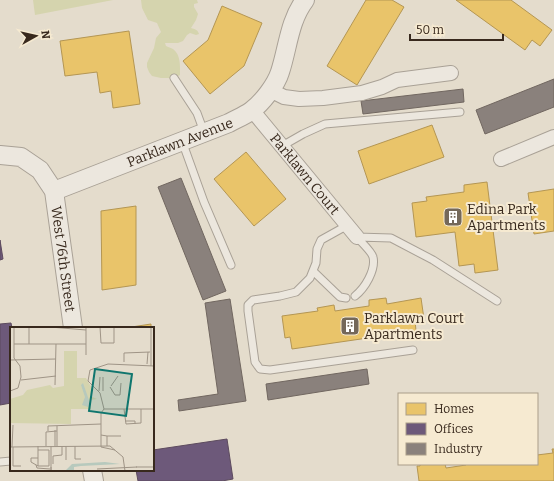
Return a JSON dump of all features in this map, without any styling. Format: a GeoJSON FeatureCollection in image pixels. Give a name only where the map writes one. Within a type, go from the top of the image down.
{"type":"FeatureCollection","features":[{"type":"Feature","properties":{"kind":"street","name":"Parklawn Avenue"},"geometry":{"type":"LineString","coordinates":[[54,191],[229,122],[252,110],[270,90],[280,74],[291,29],[305,0]]}},
{"type":"Feature","properties":{"kind":"street"},"geometry":{"type":"LineString","coordinates":[[270,90],[284,97],[298,99],[323,98],[362,94],[397,80],[451,73]]}},
{"type":"Feature","properties":{"kind":"street","name":"Parklawn Court"},"geometry":{"type":"LineString","coordinates":[[252,110],[357,237]]}},
{"type":"Feature","properties":{"kind":"street"},"geometry":{"type":"LineString","coordinates":[[501,159],[554,137]]}},
{"type":"Feature","properties":{"kind":"street"},"geometry":{"type":"LineString","coordinates":[[0,155],[20,157],[40,170],[54,191]]}},
{"type":"Feature","properties":{"kind":"street","name":"West 76th Street"},"geometry":{"type":"LineString","coordinates":[[54,191],[73,327]]}},
{"type":"Feature","properties":{"kind":"street"},"geometry":{"type":"LineString","coordinates":[[92,471],[94,481]]}},
{"type":"Feature","properties":{"kind":"lane"},"geometry":{"type":"LineString","coordinates":[[174,78],[197,113],[204,132]]}},
{"type":"Feature","properties":{"kind":"lane"},"geometry":{"type":"LineString","coordinates":[[282,146],[325,124],[460,112]]}},
{"type":"Feature","properties":{"kind":"lane"},"geometry":{"type":"LineString","coordinates":[[182,141],[204,202],[231,265]]}},
{"type":"Feature","properties":{"kind":"lane"},"geometry":{"type":"LineString","coordinates":[[348,225],[321,240],[317,248],[316,263],[313,272],[310,278],[296,292],[253,300],[248,305],[255,362],[260,369],[270,370],[413,350]]}},
{"type":"Feature","properties":{"kind":"lane"},"geometry":{"type":"LineString","coordinates":[[355,296],[362,291],[374,266],[373,256],[357,237]]}},
{"type":"Feature","properties":{"kind":"lane"},"geometry":{"type":"LineString","coordinates":[[357,237],[391,238],[433,260],[497,302]]}},
{"type":"Feature","properties":{"kind":"lane"},"geometry":{"type":"LineString","coordinates":[[313,272],[340,297],[346,298]]}},
{"type":"Feature","properties":{"kind":"lane"},"geometry":{"type":"LineString","coordinates":[[0,462],[10,461]]}},
{"type":"Feature","properties":{"kind":"green space"},"geometry":{"type":"Polygon","coordinates":[[[33,0],[113,0],[35,15],[33,0]]]}},
{"type":"Feature","properties":{"kind":"green space"},"geometry":{"type":"Polygon","coordinates":[[[141,0],[197,0],[198,3],[194,4],[194,7],[198,14],[191,28],[196,30],[199,34],[196,35],[190,33],[183,41],[178,43],[165,43],[166,46],[176,51],[180,61],[180,75],[171,80],[169,78],[152,76],[147,67],[156,38],[161,32],[157,23],[148,20],[142,8],[141,0]]]}},
{"type":"Feature","properties":{"kind":"building: Homes"},"geometry":{"type":"Polygon","coordinates":[[[366,0],[392,0],[404,7],[357,85],[327,66],[366,0]]]}},
{"type":"Feature","properties":{"kind":"building: Homes"},"geometry":{"type":"Polygon","coordinates":[[[456,0],[511,0],[552,30],[540,46],[532,40],[525,50],[456,0]]]}},
{"type":"Feature","properties":{"kind":"building: Homes"},"geometry":{"type":"Polygon","coordinates":[[[222,6],[262,23],[244,66],[210,94],[183,61],[208,40],[222,6]]]}},
{"type":"Feature","properties":{"kind":"building: Homes"},"geometry":{"type":"Polygon","coordinates":[[[129,31],[140,104],[113,108],[111,91],[100,93],[97,72],[65,76],[60,41],[129,31]]]}},
{"type":"Feature","properties":{"kind":"building: Homes"},"geometry":{"type":"Polygon","coordinates":[[[432,125],[444,157],[369,184],[358,151],[432,125]]]}},
{"type":"Feature","properties":{"kind":"building: Homes"},"geometry":{"type":"Polygon","coordinates":[[[246,152],[286,199],[254,226],[214,179],[246,152]]]}},
{"type":"Feature","properties":{"kind":"building: Homes","name":"Edina Park Apartments"},"geometry":{"type":"Polygon","coordinates":[[[487,182],[498,270],[475,273],[474,264],[459,266],[455,232],[416,237],[412,203],[427,201],[426,197],[464,192],[464,185],[487,182]]]}},
{"type":"Feature","properties":{"kind":"building: Homes"},"geometry":{"type":"Polygon","coordinates":[[[554,189],[554,231],[534,234],[528,193],[554,189]]]}},
{"type":"Feature","properties":{"kind":"building: Homes"},"geometry":{"type":"Polygon","coordinates":[[[136,206],[136,285],[102,290],[101,211],[136,206]]]}},
{"type":"Feature","properties":{"kind":"building: Homes","name":"Parklawn Court Apartments"},"geometry":{"type":"Polygon","coordinates":[[[386,298],[387,304],[421,298],[424,319],[415,320],[416,331],[292,349],[290,337],[285,338],[282,316],[318,311],[317,308],[334,305],[335,311],[369,306],[369,300],[386,298]]]}},
{"type":"Feature","properties":{"kind":"building: Homes"},"geometry":{"type":"Polygon","coordinates":[[[151,324],[151,327],[132,327],[151,324]]]}},
{"type":"Feature","properties":{"kind":"building: Homes"},"geometry":{"type":"Polygon","coordinates":[[[552,449],[554,449],[554,481],[419,481],[417,466],[420,465],[445,465],[446,468],[466,465],[538,465],[538,455],[553,453],[552,449]]]}},
{"type":"Feature","properties":{"kind":"building: Offices"},"geometry":{"type":"Polygon","coordinates":[[[0,240],[3,259],[0,260],[0,240]]]}},
{"type":"Feature","properties":{"kind":"building: Offices"},"geometry":{"type":"Polygon","coordinates":[[[11,323],[12,327],[10,327],[10,403],[0,405],[0,324],[11,323]]]}},
{"type":"Feature","properties":{"kind":"building: Offices"},"geometry":{"type":"Polygon","coordinates":[[[227,439],[233,479],[222,481],[138,481],[136,471],[154,471],[154,450],[227,439]]]}},
{"type":"Feature","properties":{"kind":"building: Industry"},"geometry":{"type":"Polygon","coordinates":[[[554,79],[554,107],[485,134],[476,110],[554,79]]]}},
{"type":"Feature","properties":{"kind":"building: Industry"},"geometry":{"type":"Polygon","coordinates":[[[463,89],[464,102],[363,114],[361,101],[463,89]]]}},
{"type":"Feature","properties":{"kind":"building: Industry"},"geometry":{"type":"Polygon","coordinates":[[[181,178],[226,291],[203,300],[158,187],[181,178]]]}},
{"type":"Feature","properties":{"kind":"building: Industry"},"geometry":{"type":"Polygon","coordinates":[[[230,299],[246,401],[179,411],[178,400],[218,394],[205,303],[230,299]]]}},
{"type":"Feature","properties":{"kind":"building: Industry"},"geometry":{"type":"Polygon","coordinates":[[[367,369],[369,384],[268,400],[266,384],[367,369]]]}},
{"type":"Feature","properties":{"kind":"place","name":"Edina Park Apartments"},"geometry":{"type":"Point","coordinates":[453,217]}},
{"type":"Feature","properties":{"kind":"place","name":"Parklawn Court Apartments"},"geometry":{"type":"Point","coordinates":[350,326]}}]}
